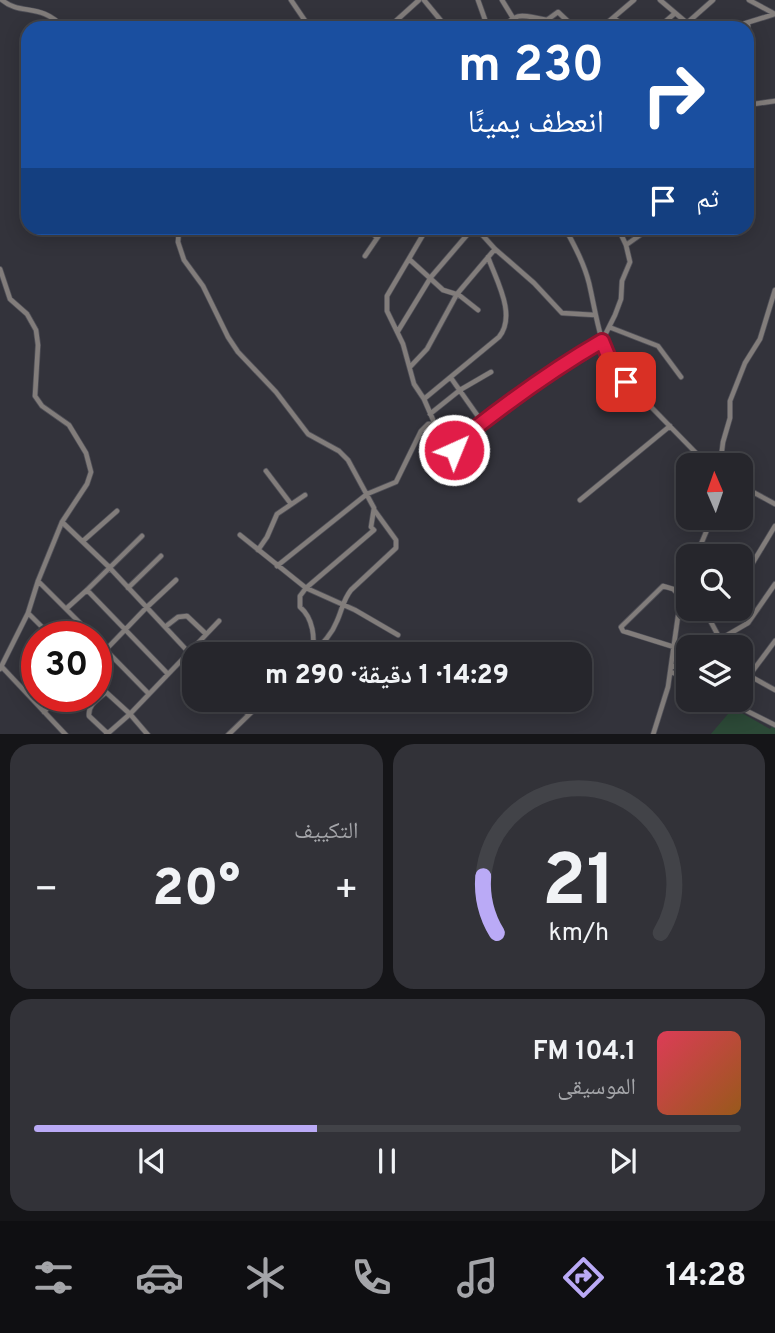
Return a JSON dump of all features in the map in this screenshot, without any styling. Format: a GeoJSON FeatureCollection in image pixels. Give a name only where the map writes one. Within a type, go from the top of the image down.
{"type":"FeatureCollection","features":[{"type":"Feature","properties":{"kind":"street"},"geometry":{"type":"LineString","coordinates":[[2,0],[9,6],[44,12],[55,21]]}},
{"type":"Feature","properties":{"kind":"street"},"geometry":{"type":"LineString","coordinates":[[292,0],[306,21]]}},
{"type":"Feature","properties":{"kind":"street"},"geometry":{"type":"LineString","coordinates":[[396,21],[422,0],[441,21]]}},
{"type":"Feature","properties":{"kind":"street"},"geometry":{"type":"LineString","coordinates":[[478,0],[486,21]]}},
{"type":"Feature","properties":{"kind":"street"},"geometry":{"type":"LineString","coordinates":[[502,0],[513,18]]}},
{"type":"Feature","properties":{"kind":"street"},"geometry":{"type":"LineString","coordinates":[[609,21],[634,0]]}},
{"type":"Feature","properties":{"kind":"street"},"geometry":{"type":"LineString","coordinates":[[660,0],[684,21]]}},
{"type":"Feature","properties":{"kind":"street"},"geometry":{"type":"LineString","coordinates":[[749,0],[774,14]]}},
{"type":"Feature","properties":{"kind":"street"},"geometry":{"type":"LineString","coordinates":[[689,21],[711,1]]}},
{"type":"Feature","properties":{"kind":"street"},"geometry":{"type":"LineString","coordinates":[[509,21],[528,15],[547,20],[560,12],[568,21]]}},
{"type":"Feature","properties":{"kind":"street"},"geometry":{"type":"LineString","coordinates":[[665,21],[674,13]]}},
{"type":"Feature","properties":{"kind":"street"},"geometry":{"type":"LineString","coordinates":[[754,22],[774,14]]}},
{"type":"Feature","properties":{"kind":"street"},"geometry":{"type":"LineString","coordinates":[[613,18],[618,21]]}},
{"type":"Feature","properties":{"kind":"street"},"geometry":{"type":"LineString","coordinates":[[754,104],[775,101]]}},
{"type":"Feature","properties":{"kind":"street"},"geometry":{"type":"LineString","coordinates":[[178,235],[184,260],[203,286],[238,352],[276,392],[307,434],[348,460],[375,511],[396,540],[397,546],[351,590],[341,606],[338,620],[323,642]]}},
{"type":"Feature","properties":{"kind":"street"},"geometry":{"type":"LineString","coordinates":[[374,235],[377,238]]}},
{"type":"Feature","properties":{"kind":"street"},"geometry":{"type":"LineString","coordinates":[[365,256],[379,235]]}},
{"type":"Feature","properties":{"kind":"street"},"geometry":{"type":"LineString","coordinates":[[423,235],[386,301],[387,311],[398,331],[416,389],[424,398],[434,422]]}},
{"type":"Feature","properties":{"kind":"street"},"geometry":{"type":"LineString","coordinates":[[398,331],[431,277],[468,235]]}},
{"type":"Feature","properties":{"kind":"street"},"geometry":{"type":"LineString","coordinates":[[483,235],[562,313],[595,315]]}},
{"type":"Feature","properties":{"kind":"street"},"geometry":{"type":"LineString","coordinates":[[568,235],[589,282],[602,341],[616,371],[696,453]]}},
{"type":"Feature","properties":{"kind":"street"},"geometry":{"type":"LineString","coordinates":[[468,475],[467,465],[453,447],[453,441],[557,368],[602,341],[621,299],[622,281],[630,262],[621,235]]}},
{"type":"Feature","properties":{"kind":"street"},"geometry":{"type":"LineString","coordinates":[[626,245],[640,235]]}},
{"type":"Feature","properties":{"kind":"street"},"geometry":{"type":"LineString","coordinates":[[409,368],[427,349],[457,294],[495,249]]}},
{"type":"Feature","properties":{"kind":"street"},"geometry":{"type":"LineString","coordinates":[[424,398],[499,338],[506,325],[500,286],[488,257]]}},
{"type":"Feature","properties":{"kind":"street"},"geometry":{"type":"LineString","coordinates":[[409,259],[443,290],[457,294],[478,310]]}},
{"type":"Feature","properties":{"kind":"street"},"geometry":{"type":"LineString","coordinates":[[0,268],[10,299],[27,314],[36,330],[38,345],[35,396],[38,402],[69,425],[86,453],[91,472],[87,484],[62,522],[28,612],[1,668],[21,688]]}},
{"type":"Feature","properties":{"kind":"street"},"geometry":{"type":"LineString","coordinates":[[722,453],[730,418],[730,401],[745,363],[760,339],[775,290]]}},
{"type":"Feature","properties":{"kind":"street"},"geometry":{"type":"LineString","coordinates":[[609,327],[658,346],[681,377]]}},
{"type":"Feature","properties":{"kind":"street"},"geometry":{"type":"LineString","coordinates":[[430,414],[460,390],[491,372]]}},
{"type":"Feature","properties":{"kind":"street"},"geometry":{"type":"LineString","coordinates":[[451,377],[482,422]]}},
{"type":"Feature","properties":{"kind":"street"},"geometry":{"type":"LineString","coordinates":[[277,566],[367,494],[396,482],[421,431],[428,424],[445,424],[460,436]]}},
{"type":"Feature","properties":{"kind":"street"},"geometry":{"type":"LineString","coordinates":[[580,500],[670,426]]}},
{"type":"Feature","properties":{"kind":"street"},"geometry":{"type":"LineString","coordinates":[[265,471],[291,504]]}},
{"type":"Feature","properties":{"kind":"street"},"geometry":{"type":"LineString","coordinates":[[753,492],[775,503]]}},
{"type":"Feature","properties":{"kind":"street"},"geometry":{"type":"LineString","coordinates":[[258,551],[277,514],[305,495]]}},
{"type":"Feature","properties":{"kind":"street"},"geometry":{"type":"LineString","coordinates":[[83,541],[117,511]]}},
{"type":"Feature","properties":{"kind":"street"},"geometry":{"type":"LineString","coordinates":[[312,642],[312,627],[307,613],[300,607],[306,588],[374,530],[371,527],[375,511]]}},
{"type":"Feature","properties":{"kind":"street"},"geometry":{"type":"LineString","coordinates":[[62,522],[182,646]]}},
{"type":"Feature","properties":{"kind":"street"},"geometry":{"type":"LineString","coordinates":[[753,562],[775,526]]}},
{"type":"Feature","properties":{"kind":"street"},"geometry":{"type":"LineString","coordinates":[[240,535],[306,588],[355,610],[398,635]]}},
{"type":"Feature","properties":{"kind":"street"},"geometry":{"type":"LineString","coordinates":[[67,608],[142,536]]}},
{"type":"Feature","properties":{"kind":"street"},"geometry":{"type":"LineString","coordinates":[[128,588],[161,556]]}},
{"type":"Feature","properties":{"kind":"street"},"geometry":{"type":"LineString","coordinates":[[112,645],[176,580]]}},
{"type":"Feature","properties":{"kind":"street"},"geometry":{"type":"LineString","coordinates":[[38,581],[79,621]]}},
{"type":"Feature","properties":{"kind":"street"},"geometry":{"type":"LineString","coordinates":[[727,635],[748,623],[775,584]]}},
{"type":"Feature","properties":{"kind":"street"},"geometry":{"type":"LineString","coordinates":[[674,647],[624,631],[621,627],[663,586],[676,592]]}},
{"type":"Feature","properties":{"kind":"street"},"geometry":{"type":"LineString","coordinates":[[87,590],[167,673]]}},
{"type":"Feature","properties":{"kind":"street"},"geometry":{"type":"LineString","coordinates":[[28,612],[37,621]]}},
{"type":"Feature","properties":{"kind":"street"},"geometry":{"type":"LineString","coordinates":[[165,628],[178,617],[187,616],[206,634]]}},
{"type":"Feature","properties":{"kind":"street"},"geometry":{"type":"LineString","coordinates":[[198,642],[219,621]]}},
{"type":"Feature","properties":{"kind":"street"},"geometry":{"type":"LineString","coordinates":[[653,734],[672,670],[680,621]]}},
{"type":"Feature","properties":{"kind":"street"},"geometry":{"type":"LineString","coordinates":[[753,673],[772,652],[775,641]]}},
{"type":"Feature","properties":{"kind":"street"},"geometry":{"type":"LineString","coordinates":[[112,657],[148,693]]}},
{"type":"Feature","properties":{"kind":"street"},"geometry":{"type":"LineString","coordinates":[[88,712],[106,734],[130,714],[182,658]]}},
{"type":"Feature","properties":{"kind":"street"},"geometry":{"type":"LineString","coordinates":[[672,670],[676,668]]}},
{"type":"Feature","properties":{"kind":"street"},"geometry":{"type":"LineString","coordinates":[[672,670],[676,672]]}},
{"type":"Feature","properties":{"kind":"street"},"geometry":{"type":"LineString","coordinates":[[753,678],[775,690]]}},
{"type":"Feature","properties":{"kind":"street"},"geometry":{"type":"LineString","coordinates":[[112,699],[147,734]]}},
{"type":"Feature","properties":{"kind":"street"},"geometry":{"type":"LineString","coordinates":[[44,712],[66,734]]}},
{"type":"Feature","properties":{"kind":"street"},"geometry":{"type":"LineString","coordinates":[[228,734],[250,712]]}},
{"type":"Feature","properties":{"kind":"street"},"geometry":{"type":"LineString","coordinates":[[749,712],[775,726]]}},
{"type":"Feature","properties":{"kind":"green space"},"geometry":{"type":"Polygon","coordinates":[[[730,712],[740,712],[770,729],[775,721],[775,734],[711,734],[730,712]]]}},
{"type":"Feature","properties":{"kind":"route"},"geometry":{"type":"LineString","coordinates":[[454,450],[452,444],[456,438],[473,430],[557,368],[602,341],[611,363],[626,382]]}}]}
